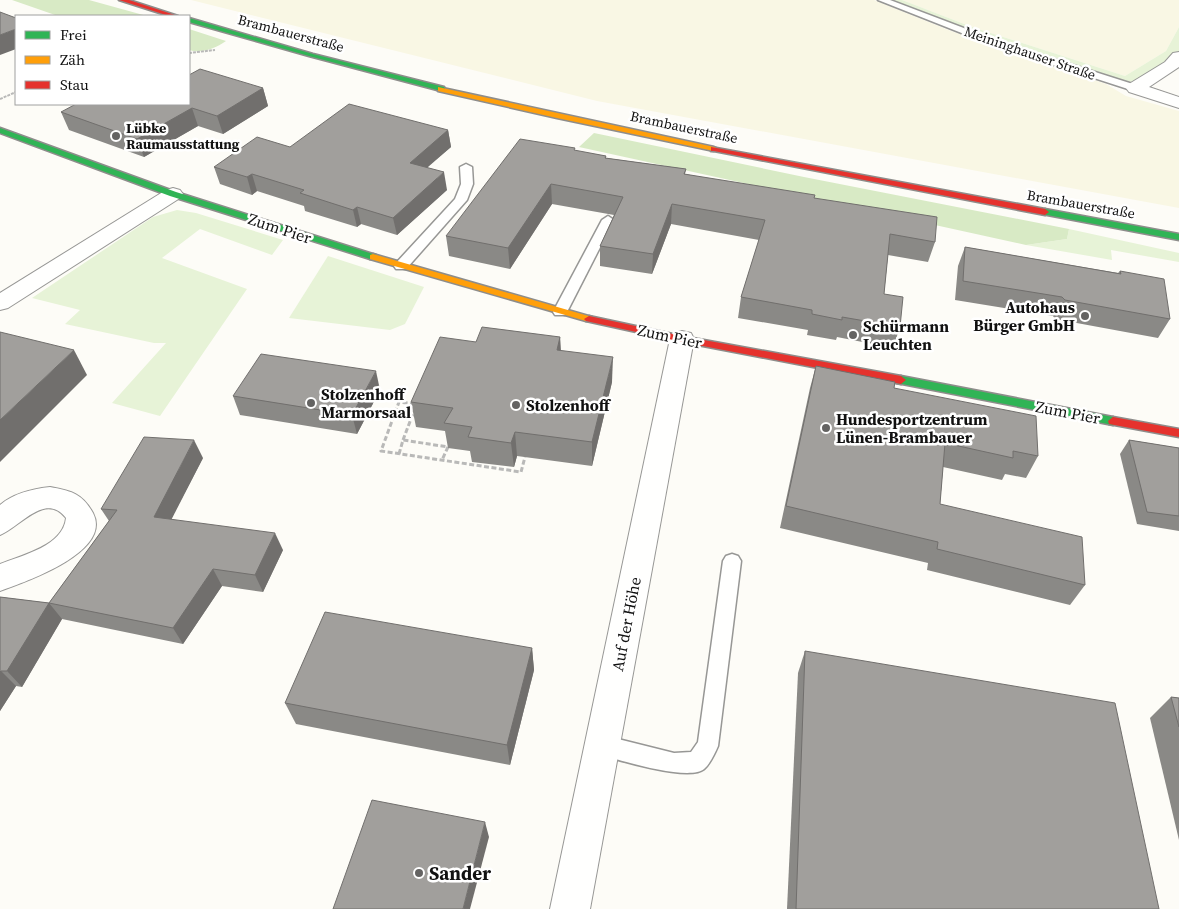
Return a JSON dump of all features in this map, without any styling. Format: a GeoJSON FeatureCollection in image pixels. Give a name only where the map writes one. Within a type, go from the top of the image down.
{"type":"FeatureCollection","features":[{"type":"Feature","properties":{"kind":"main road"},"geometry":{"type":"LineString","coordinates":[[122,0],[172,15]]}},
{"type":"Feature","properties":{"kind":"main road","name":"Brambauerstraße"},"geometry":{"type":"LineString","coordinates":[[190,20],[385,74],[653,136],[911,188],[1179,237]]}},
{"type":"Feature","properties":{"kind":"main road","name":"Zum Pier"},"geometry":{"type":"LineString","coordinates":[[0,130],[173,194],[400,266],[560,312],[682,339],[1179,433]]}},
{"type":"Feature","properties":{"kind":"street"},"geometry":{"type":"LineString","coordinates":[[1134,88],[1171,66],[1179,57]]}},
{"type":"Feature","properties":{"kind":"street","name":"Meininghauser Straße"},"geometry":{"type":"LineString","coordinates":[[1134,88],[1179,103]]}},
{"type":"Feature","properties":{"kind":"street"},"geometry":{"type":"LineString","coordinates":[[0,303],[173,194]]}},
{"type":"Feature","properties":{"kind":"street","name":"Auf der Höhe"},"geometry":{"type":"LineString","coordinates":[[570,909],[682,339]]}},
{"type":"Feature","properties":{"kind":"street"},"geometry":{"type":"LineString","coordinates":[[0,523],[7,514],[24,502],[44,496],[69,502],[78,510],[81,521],[79,533],[69,545],[0,578]]}},
{"type":"Feature","properties":{"kind":"lane","name":"Meininghauser Straße"},"geometry":{"type":"LineString","coordinates":[[882,0],[995,43],[1134,88]]}},
{"type":"Feature","properties":{"kind":"lane"},"geometry":{"type":"LineString","coordinates":[[400,266],[462,200],[468,184],[466,167]]}},
{"type":"Feature","properties":{"kind":"lane"},"geometry":{"type":"LineString","coordinates":[[560,312],[608,220]]}},
{"type":"Feature","properties":{"kind":"lane"},"geometry":{"type":"LineString","coordinates":[[602,745],[674,763],[696,762],[708,746],[732,561]]}},
{"type":"Feature","properties":{"kind":"path"},"geometry":{"type":"LineString","coordinates":[[0,99],[15,92]]}},
{"type":"Feature","properties":{"kind":"path"},"geometry":{"type":"LineString","coordinates":[[399,454],[417,404],[399,402],[381,451],[399,454],[521,472],[525,457]]}},
{"type":"Feature","properties":{"kind":"path"},"geometry":{"type":"LineString","coordinates":[[403,440],[448,447],[442,460]]}},
{"type":"Feature","properties":{"kind":"shaded area"},"geometry":{"type":"Polygon","coordinates":[[[191,0],[874,0],[951,31],[1106,84],[1126,96],[1179,111],[1179,208],[597,101],[191,0]]]}},
{"type":"Feature","properties":{"kind":"shaded area"},"geometry":{"type":"Polygon","coordinates":[[[902,0],[1179,0],[1179,27],[1166,51],[1125,76],[972,27],[902,0]]]}},
{"type":"Feature","properties":{"kind":"green space"},"geometry":{"type":"Polygon","coordinates":[[[12,0],[89,0],[143,15],[55,15],[12,0]]]}},
{"type":"Feature","properties":{"kind":"green space"},"geometry":{"type":"Polygon","coordinates":[[[888,0],[902,0],[972,27],[1125,76],[1166,51],[1179,27],[1179,52],[1170,62],[1134,82],[1117,80],[993,40],[888,0]]]}},
{"type":"Feature","properties":{"kind":"green space"},"geometry":{"type":"Polygon","coordinates":[[[190,29],[226,41],[208,50],[190,50],[190,29]]]}},
{"type":"Feature","properties":{"kind":"green space"},"geometry":{"type":"Polygon","coordinates":[[[594,133],[804,177],[1069,229],[1067,239],[1026,245],[579,147],[594,133]]]}},
{"type":"Feature","properties":{"kind":"green space"},"geometry":{"type":"Polygon","coordinates":[[[177,210],[196,213],[283,240],[272,255],[200,229],[162,258],[247,289],[160,416],[112,403],[166,343],[154,343],[65,324],[80,310],[32,298],[153,217],[177,210]]]}},
{"type":"Feature","properties":{"kind":"green space"},"geometry":{"type":"Polygon","coordinates":[[[1069,229],[1179,253],[1179,262],[1111,250],[1112,260],[1026,245],[1067,239],[1069,229]]]}},
{"type":"Feature","properties":{"kind":"green space"},"geometry":{"type":"Polygon","coordinates":[[[328,256],[424,287],[405,324],[390,330],[289,318],[328,256]]]}},
{"type":"Feature","properties":{"kind":"building"},"geometry":{"type":"Polygon","coordinates":[[[0,12],[15,18],[15,29],[0,35],[0,12]]]}},
{"type":"Feature","properties":{"kind":"building"},"geometry":{"type":"Polygon","coordinates":[[[200,69],[263,88],[217,116],[192,108],[137,139],[61,112],[74,105],[190,105],[190,74],[200,69]]]}},
{"type":"Feature","properties":{"kind":"building"},"geometry":{"type":"Polygon","coordinates":[[[349,104],[448,130],[410,163],[444,172],[393,218],[357,207],[353,210],[300,193],[304,190],[252,174],[247,177],[214,167],[257,137],[290,147],[349,104]]]}},
{"type":"Feature","properties":{"kind":"building"},"geometry":{"type":"Polygon","coordinates":[[[520,139],[575,148],[574,150],[606,156],[605,158],[686,169],[684,174],[815,195],[814,198],[937,217],[935,242],[890,234],[884,294],[903,297],[900,327],[842,317],[842,320],[812,314],[812,310],[741,297],[765,220],[672,204],[653,254],[600,246],[623,197],[551,184],[508,248],[446,236],[520,139]]]}},
{"type":"Feature","properties":{"kind":"building"},"geometry":{"type":"Polygon","coordinates":[[[965,247],[1121,274],[1120,271],[1164,279],[1170,319],[1065,300],[1062,297],[963,281],[965,247]]]}},
{"type":"Feature","properties":{"kind":"building","name":"Stolzenhoff"},"geometry":{"type":"Polygon","coordinates":[[[482,327],[560,337],[557,350],[613,357],[592,442],[515,432],[511,443],[468,437],[472,427],[444,423],[453,408],[411,402],[440,337],[476,342],[482,327]]]}},
{"type":"Feature","properties":{"kind":"building"},"geometry":{"type":"Polygon","coordinates":[[[0,332],[74,350],[0,420],[0,332]]]}},
{"type":"Feature","properties":{"kind":"building"},"geometry":{"type":"Polygon","coordinates":[[[261,354],[376,371],[352,415],[233,396],[261,354]]]}},
{"type":"Feature","properties":{"kind":"building"},"geometry":{"type":"Polygon","coordinates":[[[816,366],[895,382],[894,388],[1036,416],[1038,456],[1013,451],[1013,458],[945,443],[940,504],[1082,537],[1085,585],[937,549],[938,542],[786,506],[816,366]]]}},
{"type":"Feature","properties":{"kind":"building"},"geometry":{"type":"Polygon","coordinates":[[[144,437],[194,440],[154,517],[275,533],[255,575],[213,569],[173,628],[49,603],[117,510],[101,509],[144,437]]]}},
{"type":"Feature","properties":{"kind":"building"},"geometry":{"type":"Polygon","coordinates":[[[1129,440],[1179,448],[1179,516],[1147,512],[1129,440]]]}},
{"type":"Feature","properties":{"kind":"building"},"geometry":{"type":"Polygon","coordinates":[[[0,597],[49,603],[7,671],[0,672],[0,597]]]}},
{"type":"Feature","properties":{"kind":"building"},"geometry":{"type":"Polygon","coordinates":[[[325,612],[532,648],[507,745],[285,703],[325,612]]]}},
{"type":"Feature","properties":{"kind":"building"},"geometry":{"type":"Polygon","coordinates":[[[805,651],[1115,703],[1159,909],[796,909],[805,651]]]}},
{"type":"Feature","properties":{"kind":"building"},"geometry":{"type":"Polygon","coordinates":[[[1171,697],[1179,698],[1179,727],[1171,697]]]}},
{"type":"Feature","properties":{"kind":"building","name":"Sander"},"geometry":{"type":"Polygon","coordinates":[[[372,800],[485,822],[463,909],[333,909],[372,800]]]}},
{"type":"Feature","properties":{"kind":"traffic: fast"},"geometry":{"type":"LineString","coordinates":[[190,20],[311,55],[441,89]]}},
{"type":"Feature","properties":{"kind":"traffic: fast"},"geometry":{"type":"LineString","coordinates":[[0,130],[173,194],[373,257]]}},
{"type":"Feature","properties":{"kind":"traffic: fast"},"geometry":{"type":"LineString","coordinates":[[1045,212],[1179,237]]}},
{"type":"Feature","properties":{"kind":"traffic: fast"},"geometry":{"type":"LineString","coordinates":[[901,380],[1113,421]]}},
{"type":"Feature","properties":{"kind":"traffic: slow"},"geometry":{"type":"LineString","coordinates":[[441,89],[714,149]]}},
{"type":"Feature","properties":{"kind":"traffic: slow"},"geometry":{"type":"LineString","coordinates":[[373,257],[589,319]]}},
{"type":"Feature","properties":{"kind":"traffic: jam"},"geometry":{"type":"LineString","coordinates":[[122,0],[172,15]]}},
{"type":"Feature","properties":{"kind":"traffic: jam"},"geometry":{"type":"LineString","coordinates":[[714,149],[1045,212]]}},
{"type":"Feature","properties":{"kind":"traffic: jam"},"geometry":{"type":"LineString","coordinates":[[589,319],[682,339],[901,380]]}},
{"type":"Feature","properties":{"kind":"traffic: jam"},"geometry":{"type":"LineString","coordinates":[[1113,421],[1179,433]]}},
{"type":"Feature","properties":{"kind":"place","name":"Lübke Raumausstattung"},"geometry":{"type":"Point","coordinates":[116,136]}},
{"type":"Feature","properties":{"kind":"place","name":"Autohaus Bürger GmbH"},"geometry":{"type":"Point","coordinates":[1085,316]}},
{"type":"Feature","properties":{"kind":"place","name":"Schürmann Leuchten"},"geometry":{"type":"Point","coordinates":[853,335]}},
{"type":"Feature","properties":{"kind":"place","name":"Stolzenhoff Marmorsaal"},"geometry":{"type":"Point","coordinates":[311,403]}},
{"type":"Feature","properties":{"kind":"place","name":"Stolzenhoff"},"geometry":{"type":"Point","coordinates":[516,405]}},
{"type":"Feature","properties":{"kind":"place","name":"Hundesportzentrum Lünen-Brambauer"},"geometry":{"type":"Point","coordinates":[826,428]}},
{"type":"Feature","properties":{"kind":"place","name":"Sander"},"geometry":{"type":"Point","coordinates":[419,873]}}]}
